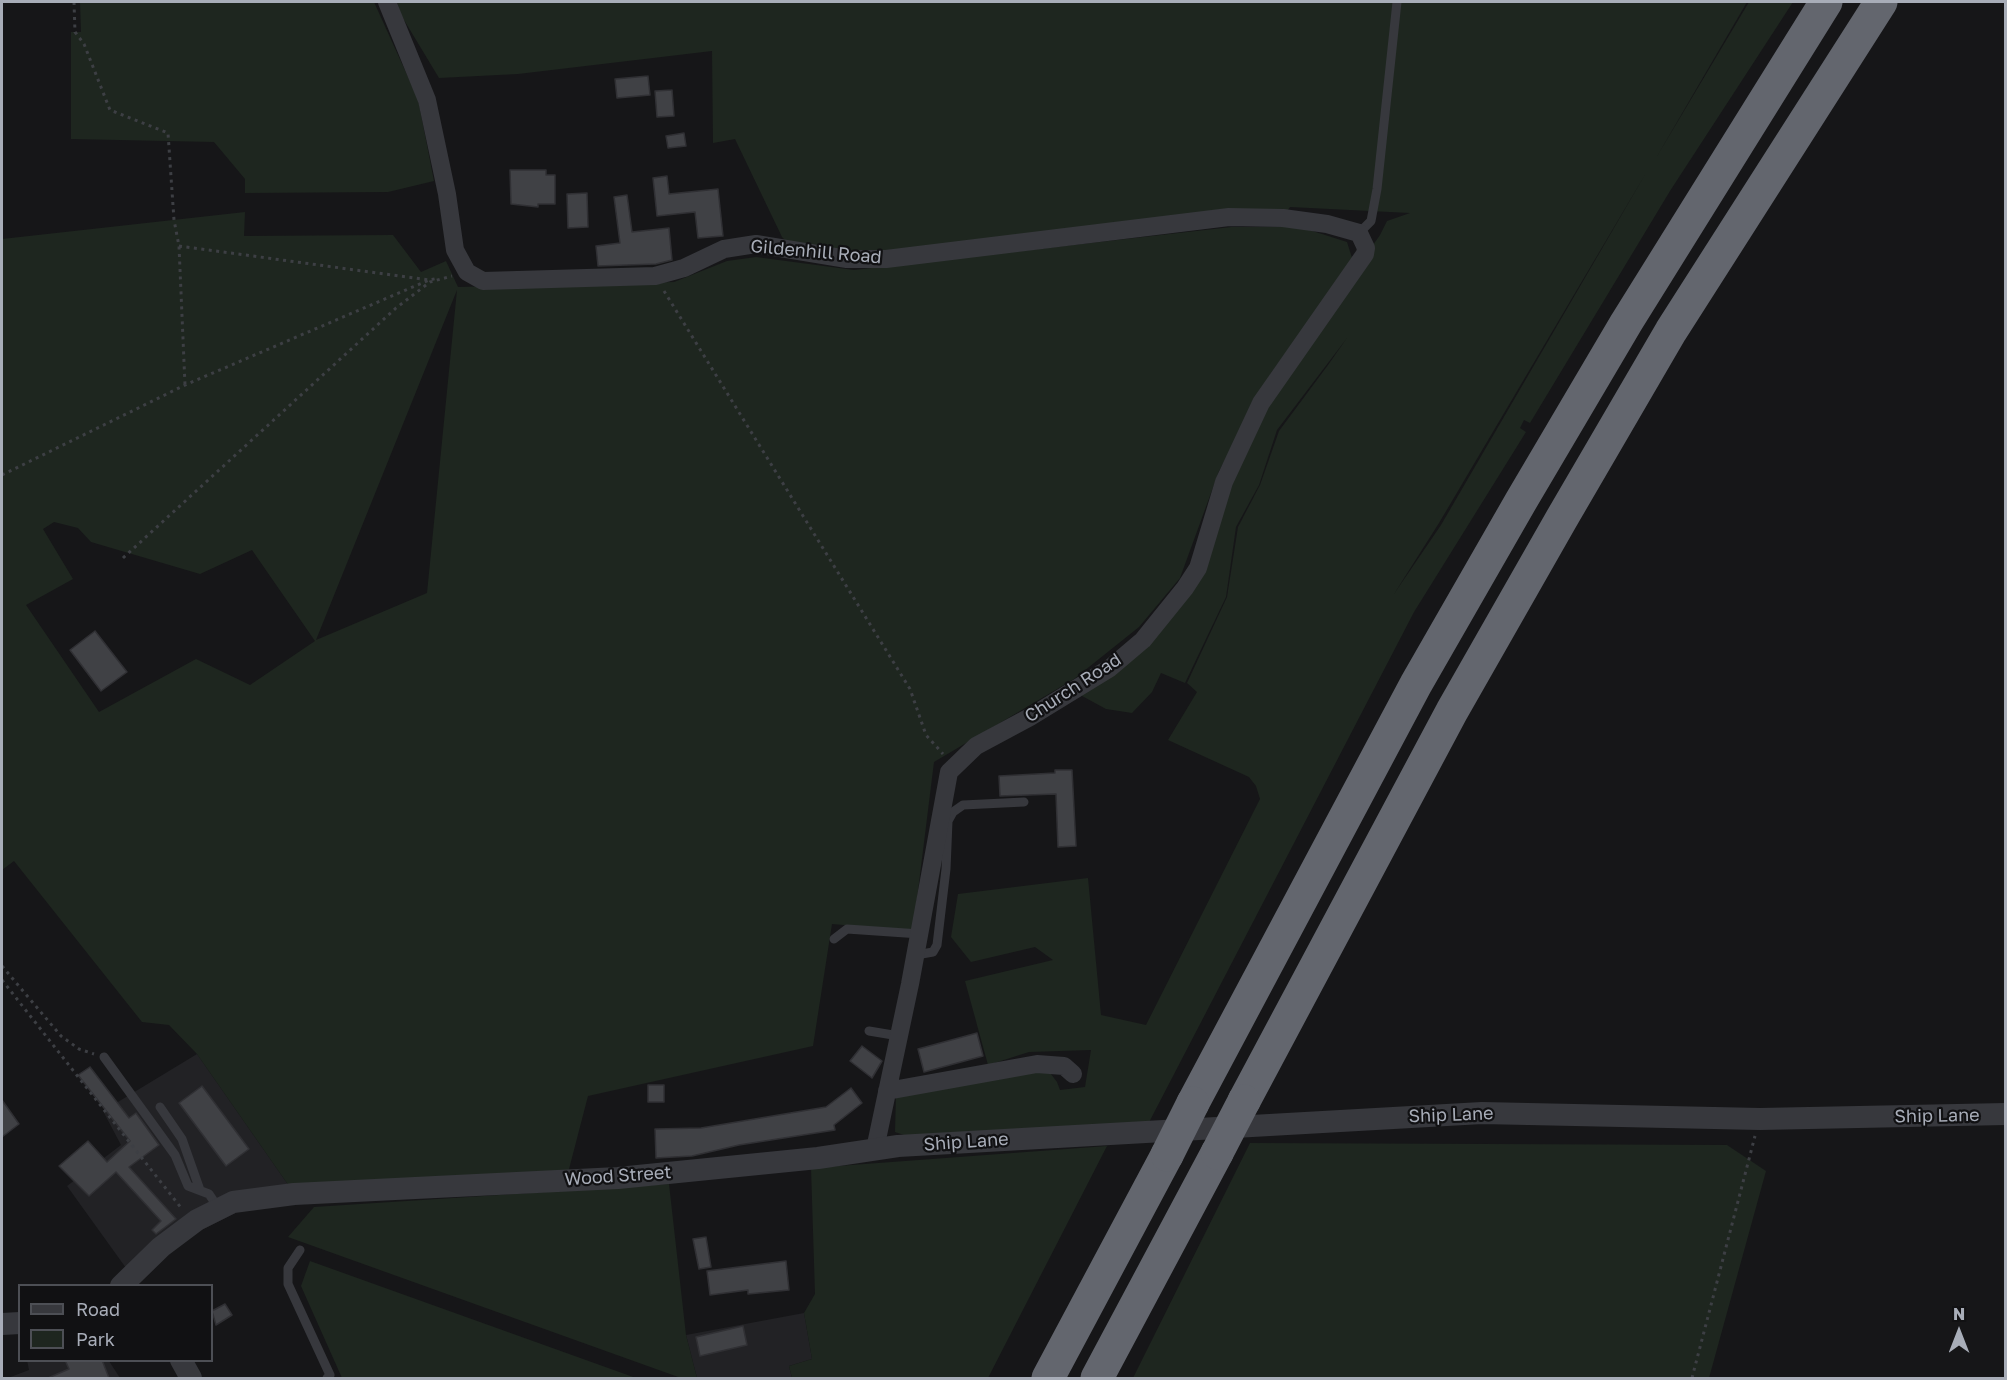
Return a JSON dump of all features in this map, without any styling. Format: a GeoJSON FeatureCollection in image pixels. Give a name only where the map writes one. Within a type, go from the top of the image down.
{"type":"FeatureCollection","features":[{"type":"Feature","properties":{"kind":"highway"},"geometry":{"type":"LineString","coordinates":[[1048,1378],[1416,684],[1626,323],[1826,2]]}},
{"type":"Feature","properties":{"kind":"highway"},"geometry":{"type":"LineString","coordinates":[[1097,1378],[1452,711],[1671,331],[1881,2]]}},
{"type":"Feature","properties":{"kind":"street"},"geometry":{"type":"LineString","coordinates":[[387,2],[428,100],[447,194],[455,250],[468,272]]}},
{"type":"Feature","properties":{"kind":"street","name":"Gildenhill Road"},"geometry":{"type":"LineString","coordinates":[[468,272],[483,281],[655,276],[684,268],[724,249],[756,244],[847,259],[886,259],[1229,217],[1283,218],[1327,224],[1359,234]]}},
{"type":"Feature","properties":{"kind":"street","name":"Church Road"},"geometry":{"type":"LineString","coordinates":[[954,765],[976,746],[1030,717],[1110,668],[1143,640],[1185,588],[1198,568],[1224,482],[1261,403],[1365,254],[1366,248],[1359,234]]}},
{"type":"Feature","properties":{"kind":"street"},"geometry":{"type":"LineString","coordinates":[[875,1149],[916,955],[946,786],[949,772],[954,765]]}},
{"type":"Feature","properties":{"kind":"street"},"geometry":{"type":"LineString","coordinates":[[887,1091],[1037,1064],[1064,1066],[1073,1074]]}},
{"type":"Feature","properties":{"kind":"street","name":"Ship Lane"},"geometry":{"type":"LineString","coordinates":[[898,1146],[1482,1113],[1760,1119],[2006,1114]]}},
{"type":"Feature","properties":{"kind":"street","name":"Wood Street"},"geometry":{"type":"LineString","coordinates":[[127,1284],[161,1247],[188,1227],[233,1202],[294,1194],[618,1178],[818,1158],[898,1146]]}},
{"type":"Feature","properties":{"kind":"street"},"geometry":{"type":"LineString","coordinates":[[2,1324],[18,1323]]}},
{"type":"Feature","properties":{"kind":"street"},"geometry":{"type":"LineString","coordinates":[[182,1362],[192,1378]]}},
{"type":"Feature","properties":{"kind":"lane"},"geometry":{"type":"LineString","coordinates":[[1359,234],[1371,221],[1377,189],[1397,2]]}},
{"type":"Feature","properties":{"kind":"lane"},"geometry":{"type":"LineString","coordinates":[[916,955],[933,952],[938,945],[946,869],[948,820],[953,812],[963,805],[1024,802]]}},
{"type":"Feature","properties":{"kind":"lane"},"geometry":{"type":"LineString","coordinates":[[834,939],[846,929],[920,934]]}},
{"type":"Feature","properties":{"kind":"lane"},"geometry":{"type":"LineString","coordinates":[[869,1031],[899,1036]]}},
{"type":"Feature","properties":{"kind":"lane"},"geometry":{"type":"LineString","coordinates":[[104,1058],[175,1155],[188,1186],[209,1194],[219,1209]]}},
{"type":"Feature","properties":{"kind":"lane"},"geometry":{"type":"LineString","coordinates":[[160,1107],[182,1139],[200,1191]]}},
{"type":"Feature","properties":{"kind":"lane"},"geometry":{"type":"LineString","coordinates":[[300,1251],[288,1268],[288,1284],[330,1375],[327,1378]]}},
{"type":"Feature","properties":{"kind":"path"},"geometry":{"type":"LineString","coordinates":[[74,2],[75,32],[84,44],[111,110],[168,133],[174,220],[179,246],[185,385]]}},
{"type":"Feature","properties":{"kind":"path"},"geometry":{"type":"LineString","coordinates":[[179,246],[429,280]]}},
{"type":"Feature","properties":{"kind":"path"},"geometry":{"type":"LineString","coordinates":[[2,475],[185,385],[429,280],[468,272]]}},
{"type":"Feature","properties":{"kind":"path"},"geometry":{"type":"LineString","coordinates":[[123,558],[396,308],[430,282],[468,272]]}},
{"type":"Feature","properties":{"kind":"path"},"geometry":{"type":"LineString","coordinates":[[655,276],[910,689],[926,735],[954,765]]}},
{"type":"Feature","properties":{"kind":"path"},"geometry":{"type":"LineString","coordinates":[[2,966],[61,1036],[79,1049],[104,1058]]}},
{"type":"Feature","properties":{"kind":"path"},"geometry":{"type":"LineString","coordinates":[[2,980],[186,1214],[188,1227]]}},
{"type":"Feature","properties":{"kind":"path"},"geometry":{"type":"LineString","coordinates":[[1692,1378],[1760,1119]]}},
{"type":"Feature","properties":{"kind":"shaded area"},"geometry":{"type":"Polygon","coordinates":[[[197,1054],[289,1186],[126,1268],[67,1186],[121,1145],[103,1111],[197,1054]]]}},
{"type":"Feature","properties":{"kind":"shaded area"},"geometry":{"type":"Polygon","coordinates":[[[804,1313],[812,1359],[789,1366],[792,1378],[697,1378],[686,1335],[804,1313]]]}},
{"type":"Feature","properties":{"kind":"shaded area"},"geometry":{"type":"Polygon","coordinates":[[[27,1362],[110,1362],[120,1378],[8,1378],[29,1370],[27,1362]]]}},
{"type":"Feature","properties":{"kind":"green space"},"geometry":{"type":"Polygon","coordinates":[[[80,2],[374,2],[418,99],[434,181],[388,192],[245,193],[245,179],[214,142],[71,139],[71,32],[81,32],[80,2]]]}},
{"type":"Feature","properties":{"kind":"green space"},"geometry":{"type":"Polygon","coordinates":[[[397,2],[1747,2],[1656,158],[1749,2],[1793,2],[1670,191],[1530,423],[1524,420],[1520,428],[1526,432],[1414,612],[1145,1130],[910,1137],[895,1132],[896,1094],[1048,1070],[1060,1090],[1085,1087],[1091,1050],[1029,1052],[988,1065],[965,981],[1053,960],[1035,947],[971,962],[951,937],[958,894],[1088,878],[1101,1015],[1146,1025],[1260,799],[1256,786],[1249,777],[1168,740],[1197,692],[1187,683],[1227,597],[1238,527],[1260,485],[1279,431],[1347,338],[1277,430],[1259,485],[1236,527],[1226,597],[1185,683],[1161,673],[1152,692],[1132,713],[1106,709],[1073,691],[1187,589],[1262,404],[1380,235],[1387,221],[1410,213],[1290,207],[1284,216],[886,257],[793,248],[782,237],[735,139],[713,143],[712,51],[518,74],[439,78],[401,15],[397,2]],[[1646,173],[1439,523],[1394,594],[1441,525],[1646,173]]]}},
{"type":"Feature","properties":{"kind":"green space"},"geometry":{"type":"Polygon","coordinates":[[[245,212],[244,236],[393,235],[421,272],[446,261],[458,287],[674,282],[727,261],[756,257],[854,270],[1231,227],[1300,227],[1347,242],[1353,261],[1271,373],[1219,471],[1180,578],[1139,627],[1074,679],[934,762],[913,931],[832,924],[813,1046],[588,1096],[568,1173],[289,1186],[197,1054],[169,1025],[142,1022],[14,861],[2,870],[2,239],[245,212]],[[457,290],[316,640],[427,593],[457,290]],[[54,522],[43,529],[73,579],[26,605],[99,712],[196,659],[250,685],[315,641],[252,550],[200,574],[91,542],[78,528],[54,522]]]}},
{"type":"Feature","properties":{"kind":"green space"},"geometry":{"type":"Polygon","coordinates":[[[1250,1143],[1727,1145],[1766,1171],[1709,1378],[1133,1378],[1250,1143]]]}},
{"type":"Feature","properties":{"kind":"green space"},"geometry":{"type":"Polygon","coordinates":[[[1107,1146],[988,1378],[792,1378],[789,1366],[812,1359],[804,1313],[815,1294],[811,1168],[1107,1146]]]}},
{"type":"Feature","properties":{"kind":"green space"},"geometry":{"type":"Polygon","coordinates":[[[669,1184],[686,1335],[697,1378],[681,1378],[288,1237],[314,1207],[669,1184]]]}},
{"type":"Feature","properties":{"kind":"green space"},"geometry":{"type":"Polygon","coordinates":[[[310,1261],[636,1378],[342,1378],[301,1286],[310,1261]]]}},
{"type":"Feature","properties":{"kind":"building"},"geometry":{"type":"Polygon","coordinates":[[[648,76],[650,95],[617,98],[615,79],[648,76]]]}},
{"type":"Feature","properties":{"kind":"building"},"geometry":{"type":"Polygon","coordinates":[[[672,90],[674,116],[657,117],[655,91],[672,90]]]}},
{"type":"Feature","properties":{"kind":"building"},"geometry":{"type":"Polygon","coordinates":[[[684,133],[686,146],[668,148],[666,136],[684,133]]]}},
{"type":"Feature","properties":{"kind":"building"},"geometry":{"type":"Polygon","coordinates":[[[510,170],[546,170],[546,175],[555,175],[555,204],[538,204],[538,207],[511,204],[510,170]]]}},
{"type":"Feature","properties":{"kind":"building"},"geometry":{"type":"Polygon","coordinates":[[[667,176],[669,194],[718,189],[723,236],[698,238],[695,212],[657,216],[653,178],[667,176]]]}},
{"type":"Feature","properties":{"kind":"building"},"geometry":{"type":"Polygon","coordinates":[[[587,193],[588,227],[568,228],[567,194],[587,193]]]}},
{"type":"Feature","properties":{"kind":"building"},"geometry":{"type":"Polygon","coordinates":[[[627,195],[632,232],[669,228],[672,260],[656,264],[598,266],[596,246],[620,243],[614,197],[627,195]]]}},
{"type":"Feature","properties":{"kind":"building"},"geometry":{"type":"Polygon","coordinates":[[[95,631],[127,672],[101,691],[70,650],[95,631]]]}},
{"type":"Feature","properties":{"kind":"building"},"geometry":{"type":"Polygon","coordinates":[[[1055,770],[1072,770],[1076,846],[1058,847],[1056,794],[1000,796],[999,776],[1055,773],[1055,770]]]}},
{"type":"Feature","properties":{"kind":"building"},"geometry":{"type":"Polygon","coordinates":[[[977,1033],[983,1056],[924,1072],[918,1049],[977,1033]]]}},
{"type":"Feature","properties":{"kind":"building"},"geometry":{"type":"Polygon","coordinates":[[[862,1046],[882,1061],[872,1078],[850,1061],[862,1046]]]}},
{"type":"Feature","properties":{"kind":"building"},"geometry":{"type":"Polygon","coordinates":[[[90,1067],[129,1118],[136,1113],[159,1145],[129,1167],[176,1219],[156,1234],[152,1230],[161,1221],[116,1172],[89,1196],[59,1166],[88,1141],[107,1162],[130,1141],[78,1075],[90,1067]]]}},
{"type":"Feature","properties":{"kind":"building"},"geometry":{"type":"Polygon","coordinates":[[[648,1085],[664,1085],[664,1102],[648,1102],[648,1085]]]}},
{"type":"Feature","properties":{"kind":"building"},"geometry":{"type":"Polygon","coordinates":[[[202,1086],[249,1149],[226,1166],[179,1103],[202,1086]]]}},
{"type":"Feature","properties":{"kind":"building"},"geometry":{"type":"Polygon","coordinates":[[[851,1088],[862,1103],[834,1125],[835,1130],[739,1145],[692,1156],[656,1158],[655,1129],[701,1128],[826,1107],[851,1088]]]}},
{"type":"Feature","properties":{"kind":"building"},"geometry":{"type":"Polygon","coordinates":[[[2,1100],[19,1124],[2,1137],[2,1100]]]}},
{"type":"Feature","properties":{"kind":"building"},"geometry":{"type":"Polygon","coordinates":[[[706,1237],[711,1267],[699,1269],[693,1239],[706,1237]]]}},
{"type":"Feature","properties":{"kind":"building"},"geometry":{"type":"Polygon","coordinates":[[[786,1261],[789,1290],[748,1294],[748,1290],[710,1295],[707,1271],[786,1261]]]}},
{"type":"Feature","properties":{"kind":"building"},"geometry":{"type":"Polygon","coordinates":[[[225,1304],[232,1315],[216,1325],[213,1310],[225,1304]]]}},
{"type":"Feature","properties":{"kind":"building"},"geometry":{"type":"Polygon","coordinates":[[[743,1326],[747,1345],[700,1356],[696,1337],[743,1326]]]}},
{"type":"Feature","properties":{"kind":"building"},"geometry":{"type":"Polygon","coordinates":[[[66,1362],[103,1362],[109,1378],[48,1378],[69,1369],[66,1362]]]}}]}
